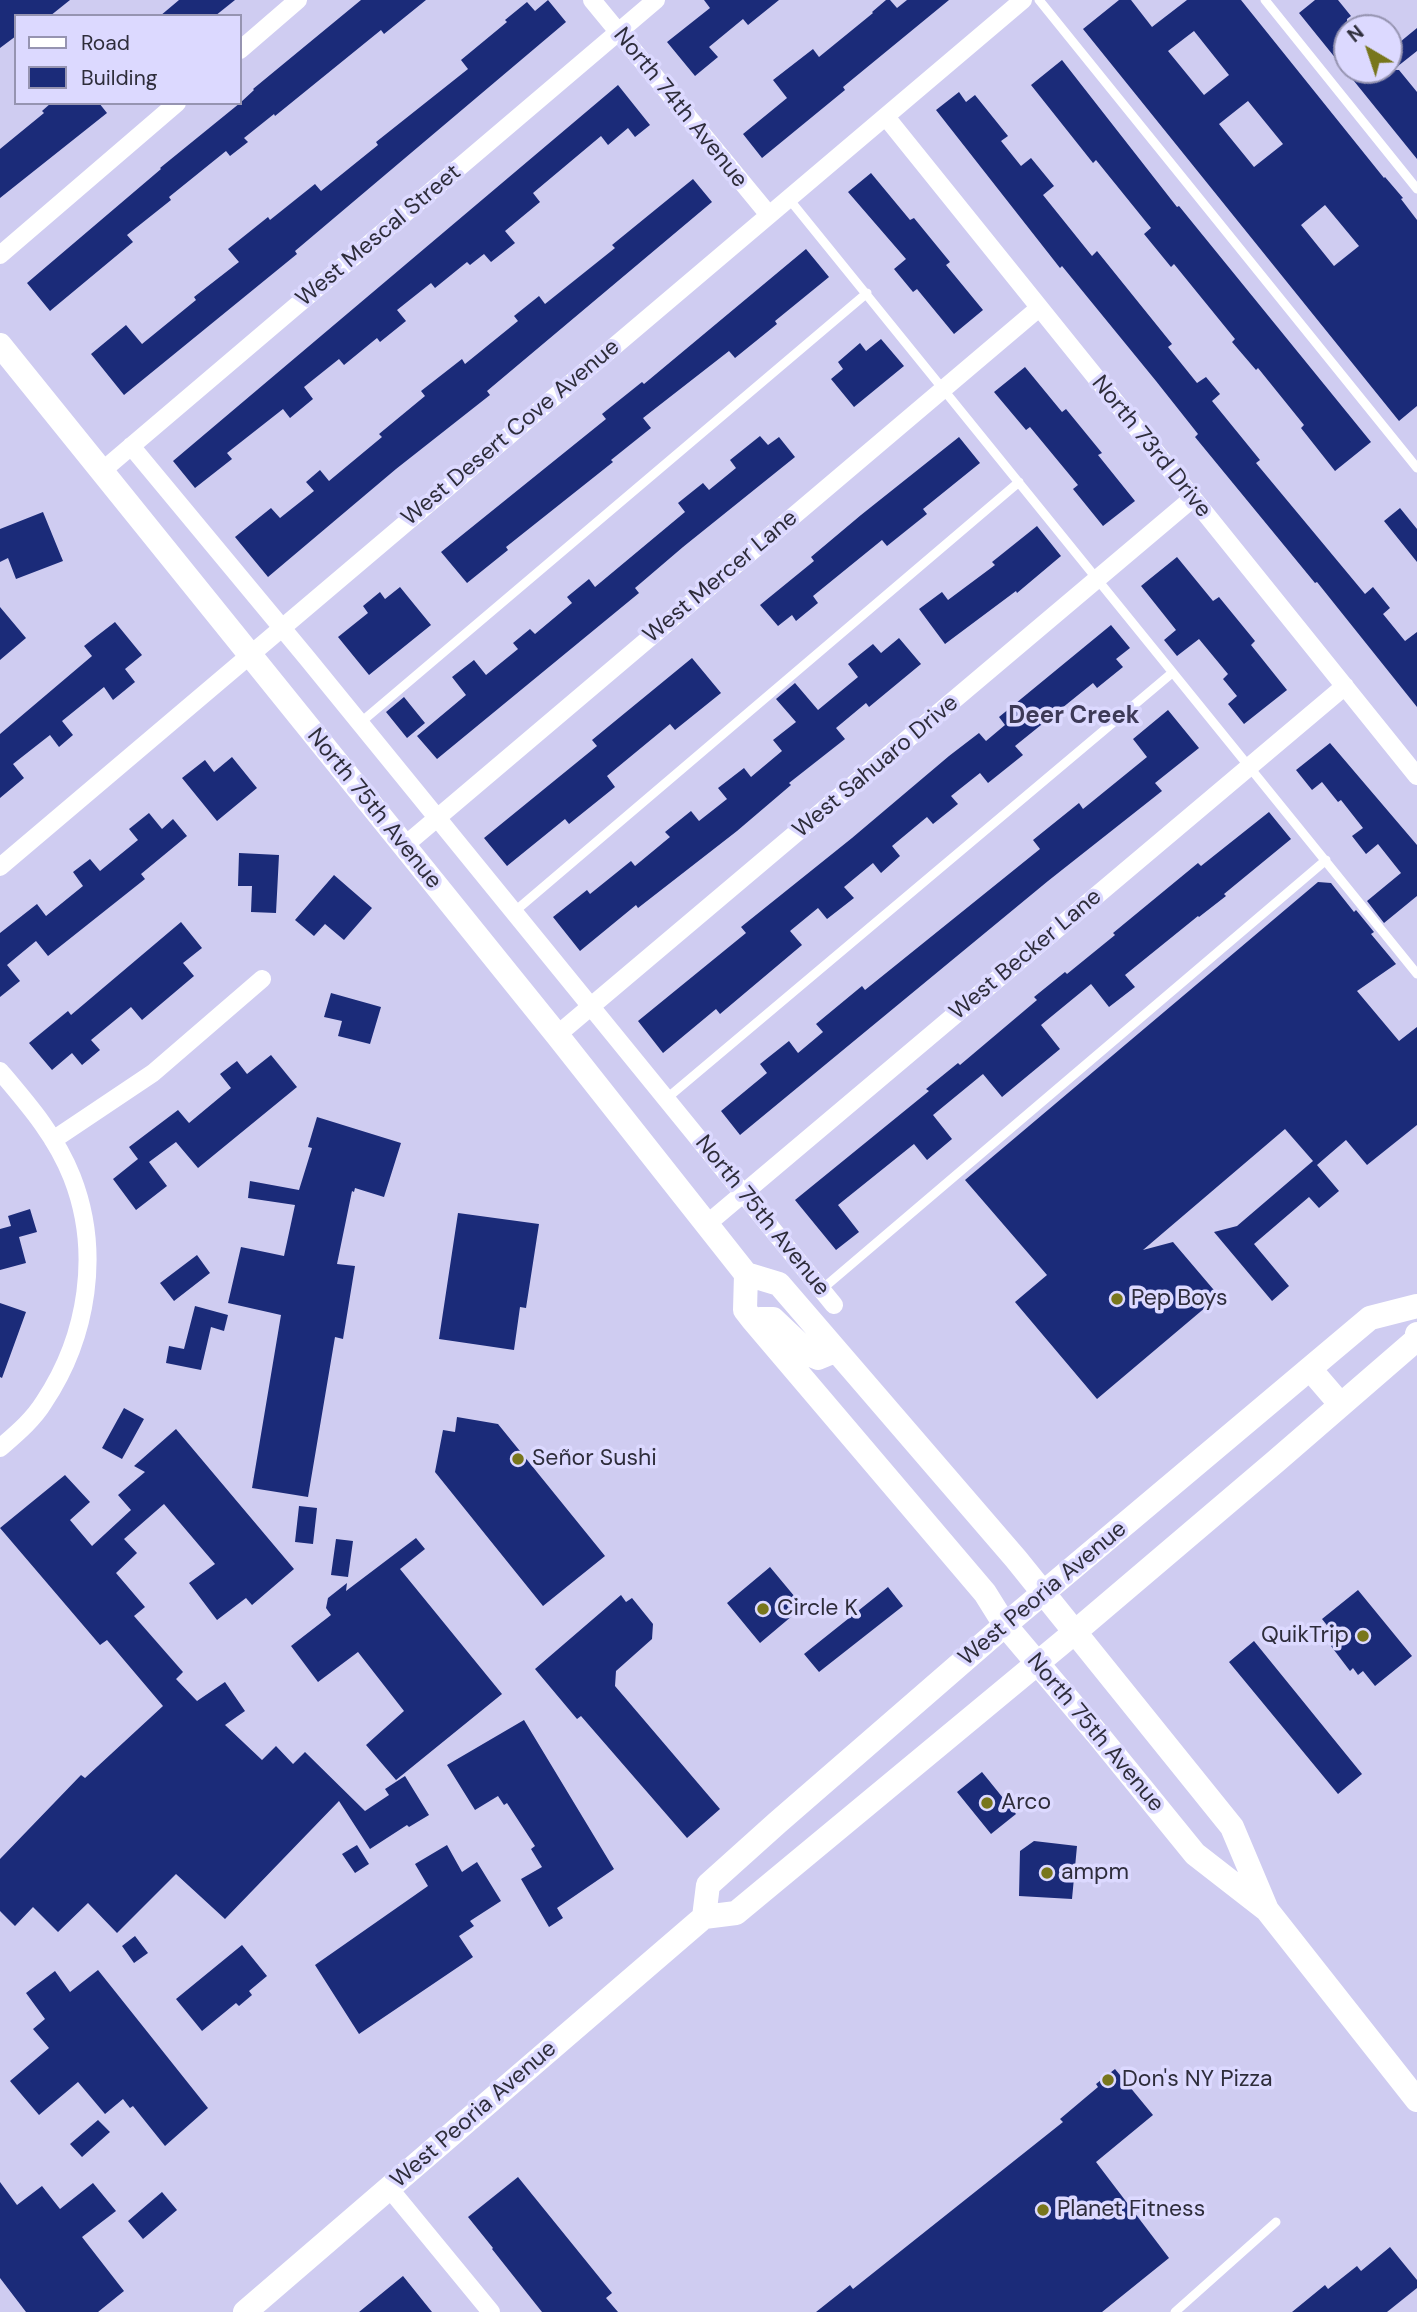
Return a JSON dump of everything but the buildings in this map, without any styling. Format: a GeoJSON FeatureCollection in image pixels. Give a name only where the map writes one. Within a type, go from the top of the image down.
{"type":"FeatureCollection","features":[{"type":"Feature","properties":{"kind":"main road","name":"North 75th Avenue"},"geometry":{"type":"LineString","coordinates":[[0,345],[557,1035],[746,1274],[779,1284],[1044,1593],[1232,1827],[1267,1910]]}},
{"type":"Feature","properties":{"kind":"main road","name":"North 75th Avenue"},"geometry":{"type":"LineString","coordinates":[[746,1274],[745,1310],[752,1319],[985,1593],[1005,1625],[1195,1854],[1267,1910],[1417,2100]]}},
{"type":"Feature","properties":{"kind":"main road","name":"West Peoria Avenue"},"geometry":{"type":"LineString","coordinates":[[245,2312],[704,1917],[709,1885],[1005,1625],[1370,1318],[1417,1307]]}},
{"type":"Feature","properties":{"kind":"main road"},"geometry":{"type":"LineString","coordinates":[[752,1319],[773,1320],[818,1359],[835,1351]]}},
{"type":"Feature","properties":{"kind":"main road"},"geometry":{"type":"LineString","coordinates":[[704,1917],[736,1913],[1075,1632],[1417,1339],[1417,1334]]}},
{"type":"Feature","properties":{"kind":"main road"},"geometry":{"type":"LineString","coordinates":[[1310,1369],[1341,1405]]}},
{"type":"Feature","properties":{"kind":"street"},"geometry":{"type":"LineString","coordinates":[[242,48],[298,0]]}},
{"type":"Feature","properties":{"kind":"street","name":"North 74th Avenue"},"geometry":{"type":"LineString","coordinates":[[592,0],[769,215]]}},
{"type":"Feature","properties":{"kind":"street","name":"West Mescal Street"},"geometry":{"type":"LineString","coordinates":[[102,471],[656,0]]}},
{"type":"Feature","properties":{"kind":"street","name":"West Desert Cove Avenue"},"geometry":{"type":"LineString","coordinates":[[0,867],[1023,0]]}},
{"type":"Feature","properties":{"kind":"street"},"geometry":{"type":"LineString","coordinates":[[0,255],[175,105]]}},
{"type":"Feature","properties":{"kind":"street","name":"North 73rd Drive"},"geometry":{"type":"LineString","coordinates":[[886,117],[1417,776]]}},
{"type":"Feature","properties":{"kind":"street","name":"West Mercer Lane"},"geometry":{"type":"LineString","coordinates":[[404,846],[1039,308]]}},
{"type":"Feature","properties":{"kind":"street","name":"North 75th Avenue"},"geometry":{"type":"LineString","coordinates":[[131,446],[834,1304]]}},
{"type":"Feature","properties":{"kind":"street","name":"West Sahuaro Drive"},"geometry":{"type":"LineString","coordinates":[[557,1035],[1193,498]]}},
{"type":"Feature","properties":{"kind":"street","name":"West Becker Lane"},"geometry":{"type":"LineString","coordinates":[[707,1224],[1345,686]]}},
{"type":"Feature","properties":{"kind":"street"},"geometry":{"type":"LineString","coordinates":[[53,1140],[153,1073],[262,979]]}},
{"type":"Feature","properties":{"kind":"street"},"geometry":{"type":"LineString","coordinates":[[0,1071],[35,1112],[71,1175],[86,1229],[88,1264],[86,1296],[80,1326],[65,1366],[44,1403],[0,1448]]}},
{"type":"Feature","properties":{"kind":"street"},"geometry":{"type":"LineString","coordinates":[[389,2188],[491,2312]]}},
{"type":"Feature","properties":{"kind":"lane"},"geometry":{"type":"LineString","coordinates":[[1039,0],[1417,468]]}},
{"type":"Feature","properties":{"kind":"lane"},"geometry":{"type":"LineString","coordinates":[[1265,0],[1417,189]]}},
{"type":"Feature","properties":{"kind":"lane"},"geometry":{"type":"LineString","coordinates":[[789,199],[1417,974]]}},
{"type":"Feature","properties":{"kind":"lane"},"geometry":{"type":"LineString","coordinates":[[360,723],[867,293]]}},
{"type":"Feature","properties":{"kind":"lane"},"geometry":{"type":"LineString","coordinates":[[514,912],[1019,481]]}},
{"type":"Feature","properties":{"kind":"lane"},"geometry":{"type":"LineString","coordinates":[[666,1099],[1172,673]]}},
{"type":"Feature","properties":{"kind":"lane"},"geometry":{"type":"LineString","coordinates":[[821,1290],[1326,860]]}},
{"type":"Feature","properties":{"kind":"lane"},"geometry":{"type":"LineString","coordinates":[[1175,2312],[1276,2222]]}},
{"type":"Feature","properties":{"kind":"place","name":"Pep Boys"},"geometry":{"type":"Point","coordinates":[1117,1299]}},
{"type":"Feature","properties":{"kind":"place","name":"Señor Sushi"},"geometry":{"type":"Point","coordinates":[518,1459]}},
{"type":"Feature","properties":{"kind":"place","name":"Circle K"},"geometry":{"type":"Point","coordinates":[763,1609]}},
{"type":"Feature","properties":{"kind":"place","name":"QuikTrip"},"geometry":{"type":"Point","coordinates":[1363,1636]}},
{"type":"Feature","properties":{"kind":"place","name":"Arco"},"geometry":{"type":"Point","coordinates":[987,1803]}},
{"type":"Feature","properties":{"kind":"place","name":"ampm"},"geometry":{"type":"Point","coordinates":[1047,1873]}},
{"type":"Feature","properties":{"kind":"place","name":"Don's NY Pizza"},"geometry":{"type":"Point","coordinates":[1108,2080]}},
{"type":"Feature","properties":{"kind":"place","name":"Planet Fitness"},"geometry":{"type":"Point","coordinates":[1043,2210]}},
{"type":"Feature","properties":{"kind":"district","name":"Deer Creek"},"geometry":{"type":"Point","coordinates":[1074,717]}}]}
